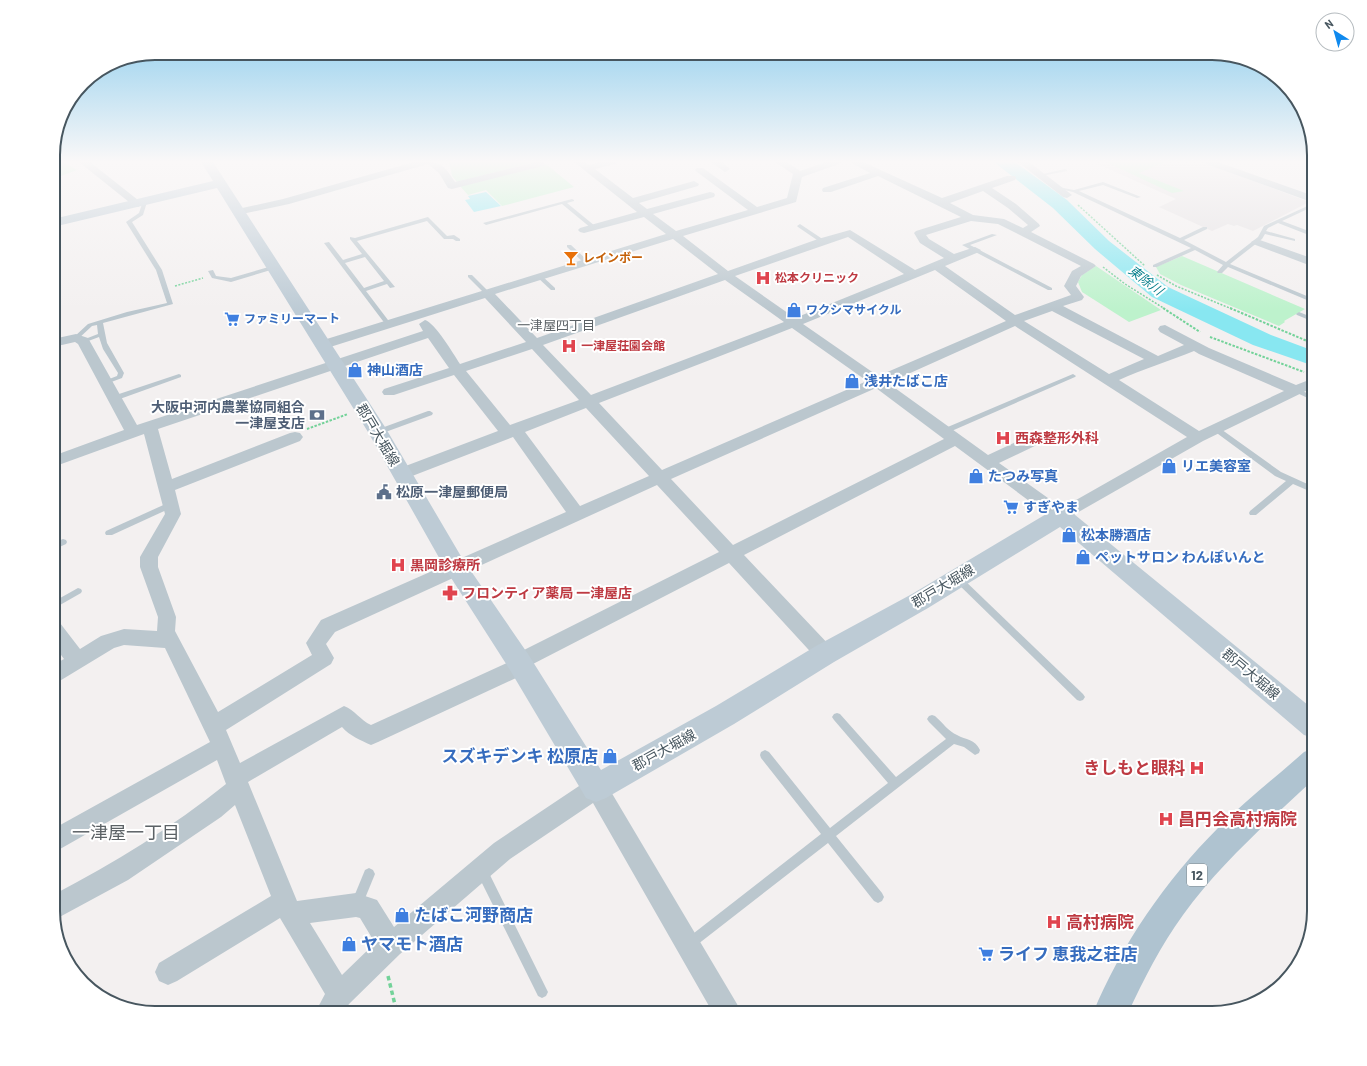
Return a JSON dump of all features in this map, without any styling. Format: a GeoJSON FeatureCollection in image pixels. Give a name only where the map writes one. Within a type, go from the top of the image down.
{"type":"FeatureCollection","features":[{"type":"Feature","properties":{"kind":"main road"},"geometry":{"type":"LineString","coordinates":[[60,221],[103,212]]}},
{"type":"Feature","properties":{"kind":"main road","name":"郡戸大堀線"},"geometry":{"type":"LineString","coordinates":[[237,212],[378,432],[456,567],[520,664],[596,788],[725,715],[825,654],[920,601],[1061,516],[1307,720]]}},
{"type":"Feature","properties":{"kind":"main road","name":"12"},"geometry":{"type":"LineString","coordinates":[[1113,1006],[1134,964],[1172,904],[1228,839],[1307,767]]}},
{"type":"Feature","properties":{"kind":"street"},"geometry":{"type":"LineString","coordinates":[[589,228],[644,212],[726,275],[877,382],[1061,516],[1198,437],[1295,390],[1307,382]]}},
{"type":"Feature","properties":{"kind":"street"},"geometry":{"type":"LineString","coordinates":[[322,345],[539,276],[754,212]]}},
{"type":"Feature","properties":{"kind":"street"},"geometry":{"type":"LineString","coordinates":[[959,212],[970,218]]}},
{"type":"Feature","properties":{"kind":"street"},"geometry":{"type":"LineString","coordinates":[[1019,212],[1035,226],[1022,233]]}},
{"type":"Feature","properties":{"kind":"street"},"geometry":{"type":"LineString","coordinates":[[214,726],[324,658],[316,643],[328,626],[456,567],[1015,321],[1078,297],[1070,286],[1076,274],[1090,266],[1000,221],[970,218],[920,233],[924,241],[954,259]]}},
{"type":"Feature","properties":{"kind":"street"},"geometry":{"type":"LineString","coordinates":[[388,392],[534,344],[822,241],[850,234],[914,275]]}},
{"type":"Feature","properties":{"kind":"street"},"geometry":{"type":"LineString","coordinates":[[1257,242],[1307,260]]}},
{"type":"Feature","properties":{"kind":"street"},"geometry":{"type":"LineString","coordinates":[[401,474],[511,430],[793,323],[938,266],[974,250]]}},
{"type":"Feature","properties":{"kind":"street"},"geometry":{"type":"LineString","coordinates":[[938,266],[1015,321],[1198,437]]}},
{"type":"Feature","properties":{"kind":"street"},"geometry":{"type":"LineString","coordinates":[[487,293],[825,654]]}},
{"type":"Feature","properties":{"kind":"street"},"geometry":{"type":"LineString","coordinates":[[1053,306],[1156,360]]}},
{"type":"Feature","properties":{"kind":"street"},"geometry":{"type":"LineString","coordinates":[[418,315],[432,332],[457,369],[511,430],[578,514]]}},
{"type":"Feature","properties":{"kind":"street"},"geometry":{"type":"LineString","coordinates":[[1165,329],[1194,346],[1295,390]]}},
{"type":"Feature","properties":{"kind":"street"},"geometry":{"type":"LineString","coordinates":[[60,459],[141,429],[334,363],[342,363],[432,332]]}},
{"type":"Feature","properties":{"kind":"street"},"geometry":{"type":"LineString","coordinates":[[60,342],[80,340],[115,398],[141,429],[168,496],[173,514],[149,557],[149,567],[167,617],[166,631],[214,726],[287,907],[334,1004],[387,950],[502,851],[596,788],[724,1006]]}},
{"type":"Feature","properties":{"kind":"street"},"geometry":{"type":"LineString","coordinates":[[1108,380],[1142,364],[1194,346]]}},
{"type":"Feature","properties":{"kind":"street"},"geometry":{"type":"LineString","coordinates":[[60,904],[120,872],[213,809],[237,783],[344,715],[356,728],[371,735],[520,664],[732,554],[950,435]]}},
{"type":"Feature","properties":{"kind":"street"},"geometry":{"type":"LineString","coordinates":[[168,496],[295,436]]}},
{"type":"Feature","properties":{"kind":"street"},"geometry":{"type":"LineString","coordinates":[[987,462],[1036,440]]}},
{"type":"Feature","properties":{"kind":"street"},"geometry":{"type":"LineString","coordinates":[[60,672],[108,642],[124,636],[170,640]]}},
{"type":"Feature","properties":{"kind":"street"},"geometry":{"type":"LineString","coordinates":[[60,638],[77,661]]}},
{"type":"Feature","properties":{"kind":"street"},"geometry":{"type":"LineString","coordinates":[[60,836],[222,746]]}},
{"type":"Feature","properties":{"kind":"street"},"geometry":{"type":"LineString","coordinates":[[168,972],[287,907],[356,905],[368,909],[387,950]]}},
{"type":"Feature","properties":{"kind":"lane"},"geometry":{"type":"LineString","coordinates":[[80,340],[90,325],[170,304],[159,270],[129,222],[134,217],[141,214],[141,212]]}},
{"type":"Feature","properties":{"kind":"lane"},"geometry":{"type":"LineString","coordinates":[[486,223],[527,212]]}},
{"type":"Feature","properties":{"kind":"lane"},"geometry":{"type":"LineString","coordinates":[[573,212],[589,228]]}},
{"type":"Feature","properties":{"kind":"lane"},"geometry":{"type":"LineString","coordinates":[[1114,212],[1180,240],[1227,265],[1307,298]]}},
{"type":"Feature","properties":{"kind":"lane"},"geometry":{"type":"LineString","coordinates":[[1220,272],[1229,262],[1257,242],[1266,227],[1298,212]]}},
{"type":"Feature","properties":{"kind":"lane"},"geometry":{"type":"LineString","coordinates":[[392,287],[353,239],[428,219],[446,238],[454,237],[458,240]]}},
{"type":"Feature","properties":{"kind":"lane"},"geometry":{"type":"LineString","coordinates":[[1277,222],[1307,233]]}},
{"type":"Feature","properties":{"kind":"lane"},"geometry":{"type":"LineString","coordinates":[[800,226],[822,241]]}},
{"type":"Feature","properties":{"kind":"lane"},"geometry":{"type":"LineString","coordinates":[[1180,240],[1205,228]]}},
{"type":"Feature","properties":{"kind":"lane"},"geometry":{"type":"LineString","coordinates":[[1264,232],[1293,240]]}},
{"type":"Feature","properties":{"kind":"lane"},"geometry":{"type":"LineString","coordinates":[[994,235],[965,245],[1050,289]]}},
{"type":"Feature","properties":{"kind":"lane"},"geometry":{"type":"LineString","coordinates":[[328,243],[388,324]]}},
{"type":"Feature","properties":{"kind":"lane"},"geometry":{"type":"LineString","coordinates":[[569,246],[586,262]]}},
{"type":"Feature","properties":{"kind":"lane"},"geometry":{"type":"LineString","coordinates":[[1155,266],[1195,248]]}},
{"type":"Feature","properties":{"kind":"lane"},"geometry":{"type":"LineString","coordinates":[[342,262],[366,255]]}},
{"type":"Feature","properties":{"kind":"lane"},"geometry":{"type":"LineString","coordinates":[[212,273],[214,277],[231,280],[272,268]]}},
{"type":"Feature","properties":{"kind":"lane"},"geometry":{"type":"LineString","coordinates":[[470,276],[487,293]]}},
{"type":"Feature","properties":{"kind":"lane"},"geometry":{"type":"LineString","coordinates":[[539,276],[553,289]]}},
{"type":"Feature","properties":{"kind":"lane"},"geometry":{"type":"LineString","coordinates":[[362,290],[388,282]]}},
{"type":"Feature","properties":{"kind":"lane"},"geometry":{"type":"LineString","coordinates":[[1298,314],[1307,317]]}},
{"type":"Feature","properties":{"kind":"lane"},"geometry":{"type":"LineString","coordinates":[[100,322],[100,335],[122,373],[120,377],[106,382]]}},
{"type":"Feature","properties":{"kind":"lane"},"geometry":{"type":"LineString","coordinates":[[80,340],[100,335]]}},
{"type":"Feature","properties":{"kind":"lane"},"geometry":{"type":"LineString","coordinates":[[115,398],[179,376]]}},
{"type":"Feature","properties":{"kind":"lane"},"geometry":{"type":"LineString","coordinates":[[950,435],[1073,376]]}},
{"type":"Feature","properties":{"kind":"lane"},"geometry":{"type":"LineString","coordinates":[[1295,390],[1307,396]]}},
{"type":"Feature","properties":{"kind":"lane"},"geometry":{"type":"LineString","coordinates":[[378,432],[430,414]]}},
{"type":"Feature","properties":{"kind":"lane"},"geometry":{"type":"LineString","coordinates":[[1216,429],[1278,474],[1307,487]]}},
{"type":"Feature","properties":{"kind":"lane"},"geometry":{"type":"LineString","coordinates":[[1253,513],[1292,481]]}},
{"type":"Feature","properties":{"kind":"lane"},"geometry":{"type":"LineString","coordinates":[[109,533],[168,496]]}},
{"type":"Feature","properties":{"kind":"lane"},"geometry":{"type":"LineString","coordinates":[[956,578],[1080,697]]}},
{"type":"Feature","properties":{"kind":"lane"},"geometry":{"type":"LineString","coordinates":[[60,602],[78,592]]}},
{"type":"Feature","properties":{"kind":"lane"},"geometry":{"type":"LineString","coordinates":[[836,717],[896,784]]}},
{"type":"Feature","properties":{"kind":"lane"},"geometry":{"type":"LineString","coordinates":[[932,719],[953,739],[967,742],[975,750]]}},
{"type":"Feature","properties":{"kind":"lane"},"geometry":{"type":"LineString","coordinates":[[687,945],[953,739]]}},
{"type":"Feature","properties":{"kind":"lane"},"geometry":{"type":"LineString","coordinates":[[765,755],[878,897]]}},
{"type":"Feature","properties":{"kind":"lane"},"geometry":{"type":"LineString","coordinates":[[481,869],[542,992]]}},
{"type":"Feature","properties":{"kind":"lane"},"geometry":{"type":"LineString","coordinates":[[356,905],[369,874]]}},
{"type":"Feature","properties":{"kind":"path"},"geometry":{"type":"LineString","coordinates":[[1088,212],[1121,246],[1149,269]]}},
{"type":"Feature","properties":{"kind":"path"},"geometry":{"type":"LineString","coordinates":[[1101,266],[1125,284],[1206,336],[1269,358],[1307,376]]}},
{"type":"Feature","properties":{"kind":"path"},"geometry":{"type":"LineString","coordinates":[[165,289],[212,273]]}},
{"type":"Feature","properties":{"kind":"path"},"geometry":{"type":"LineString","coordinates":[[1155,274],[1176,286],[1307,341]]}},
{"type":"Feature","properties":{"kind":"path"},"geometry":{"type":"LineString","coordinates":[[295,436],[307,429],[355,411]]}},
{"type":"Feature","properties":{"kind":"path"},"geometry":{"type":"LineString","coordinates":[[387,950],[396,1006]]}},
{"type":"Feature","properties":{"kind":"shaded area"},"geometry":{"type":"Polygon","coordinates":[[[1169,212],[1290,212],[1253,231],[1237,225],[1234,226],[1228,224],[1212,231],[1169,212]]]}},
{"type":"Feature","properties":{"kind":"green space"},"geometry":{"type":"Polygon","coordinates":[[[1182,256],[1305,309],[1284,321],[1285,322],[1279,326],[1181,285],[1160,274],[1156,267],[1182,256]]]}},
{"type":"Feature","properties":{"kind":"green space"},"geometry":{"type":"Polygon","coordinates":[[[1096,266],[1161,310],[1129,322],[1082,292],[1078,282],[1082,275],[1096,266]]]}},
{"type":"Feature","properties":{"kind":"waterway","name":"東除川"},"geometry":{"type":"LineString","coordinates":[[1068,212],[1102,245],[1160,292],[1262,340],[1307,356]]}},
{"type":"Feature","properties":{"kind":"place","name":"レインボー"},"geometry":{"type":"Point","coordinates":[571,258]}},
{"type":"Feature","properties":{"kind":"place","name":"松本クリニック"},"geometry":{"type":"Point","coordinates":[763,278]}},
{"type":"Feature","properties":{"kind":"place","name":"ワクシマサイクル"},"geometry":{"type":"Point","coordinates":[794,310]}},
{"type":"Feature","properties":{"kind":"place","name":"ファミリーマート"},"geometry":{"type":"Point","coordinates":[232,319]}},
{"type":"Feature","properties":{"kind":"place","name":"一津屋荘園会館"},"geometry":{"type":"Point","coordinates":[569,346]}},
{"type":"Feature","properties":{"kind":"place","name":"神山酒店"},"geometry":{"type":"Point","coordinates":[355,370]}},
{"type":"Feature","properties":{"kind":"place","name":"浅井たばこ店"},"geometry":{"type":"Point","coordinates":[852,381]}},
{"type":"Feature","properties":{"kind":"place","name":"大阪中河内農業協同組合 一津屋支店"},"geometry":{"type":"Point","coordinates":[317,415]}},
{"type":"Feature","properties":{"kind":"place","name":"西森整形外科"},"geometry":{"type":"Point","coordinates":[1003,438]}},
{"type":"Feature","properties":{"kind":"place","name":"リエ美容室"},"geometry":{"type":"Point","coordinates":[1169,466]}},
{"type":"Feature","properties":{"kind":"place","name":"たつみ写真"},"geometry":{"type":"Point","coordinates":[976,476]}},
{"type":"Feature","properties":{"kind":"place","name":"松原一津屋郵便局"},"geometry":{"type":"Point","coordinates":[384,492]}},
{"type":"Feature","properties":{"kind":"place","name":"すぎやま"},"geometry":{"type":"Point","coordinates":[1011,507]}},
{"type":"Feature","properties":{"kind":"place","name":"松本勝酒店"},"geometry":{"type":"Point","coordinates":[1069,535]}},
{"type":"Feature","properties":{"kind":"place","name":"ペットサロン わんぽいんと"},"geometry":{"type":"Point","coordinates":[1083,557]}},
{"type":"Feature","properties":{"kind":"place","name":"黒岡診療所"},"geometry":{"type":"Point","coordinates":[398,565]}},
{"type":"Feature","properties":{"kind":"place","name":"フロンティア薬局 一津屋店"},"geometry":{"type":"Point","coordinates":[450,593]}},
{"type":"Feature","properties":{"kind":"place","name":"スズキデンキ 松原店"},"geometry":{"type":"Point","coordinates":[610,756]}},
{"type":"Feature","properties":{"kind":"place","name":"きしもと眼科"},"geometry":{"type":"Point","coordinates":[1197,768]}},
{"type":"Feature","properties":{"kind":"place","name":"昌円会高村病院"},"geometry":{"type":"Point","coordinates":[1166,819]}},
{"type":"Feature","properties":{"kind":"place","name":"たばこ河野商店"},"geometry":{"type":"Point","coordinates":[402,915]}},
{"type":"Feature","properties":{"kind":"place","name":"高村病院"},"geometry":{"type":"Point","coordinates":[1054,922]}},
{"type":"Feature","properties":{"kind":"place","name":"ヤマモト酒店"},"geometry":{"type":"Point","coordinates":[349,944]}},
{"type":"Feature","properties":{"kind":"place","name":"ライフ 恵我之荘店"},"geometry":{"type":"Point","coordinates":[986,954]}},
{"type":"Feature","properties":{"kind":"district","name":"一津屋四丁目"},"geometry":{"type":"Point","coordinates":[556,325]}},
{"type":"Feature","properties":{"kind":"district","name":"一津屋一丁目"},"geometry":{"type":"Point","coordinates":[126,833]}}]}
